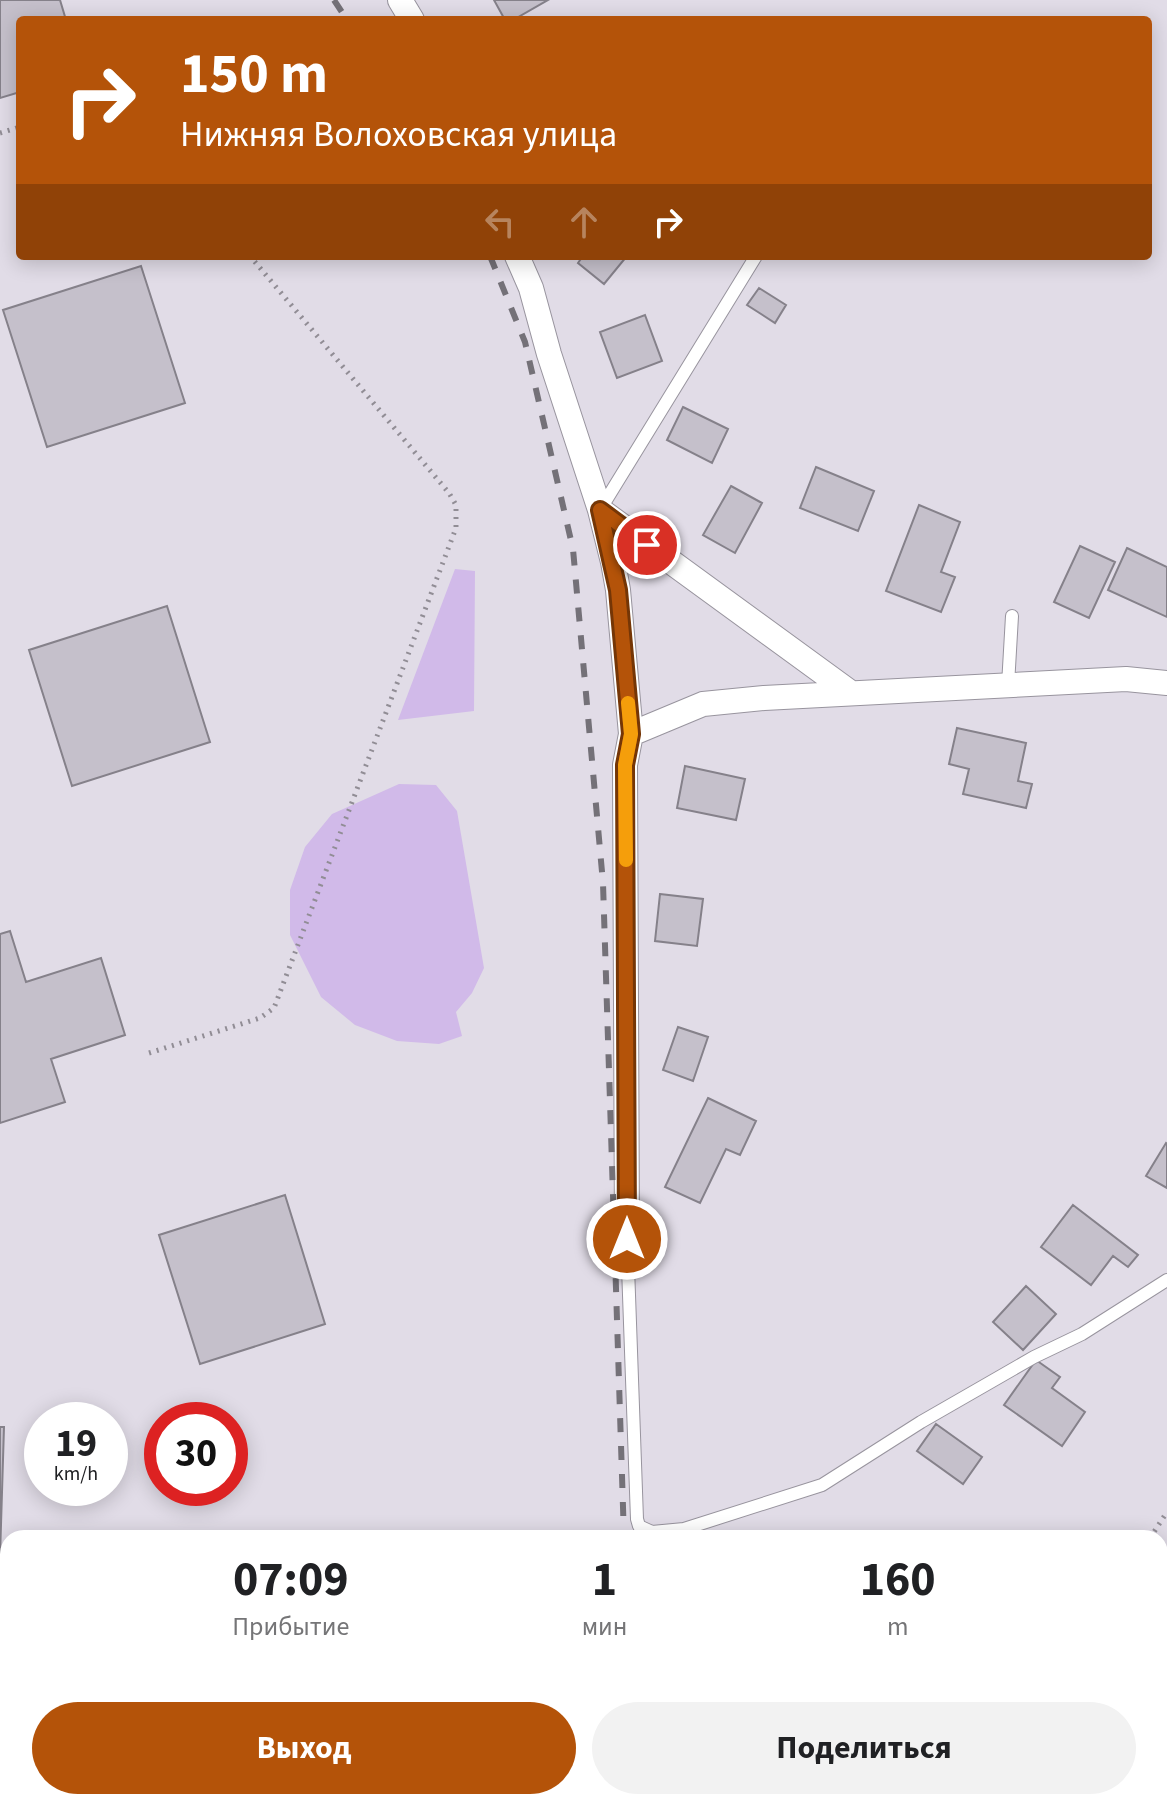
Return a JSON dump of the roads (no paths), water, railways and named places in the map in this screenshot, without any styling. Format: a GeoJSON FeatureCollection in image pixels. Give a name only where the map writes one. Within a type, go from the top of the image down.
{"type":"FeatureCollection","features":[{"type":"Feature","properties":{"kind":"street"},"geometry":{"type":"LineString","coordinates":[[519,260],[531,288],[549,354],[600,510],[618,590],[631,734],[625,765],[627,1239]]}},
{"type":"Feature","properties":{"kind":"street"},"geometry":{"type":"LineString","coordinates":[[600,510],[851,693]]}},
{"type":"Feature","properties":{"kind":"street"},"geometry":{"type":"LineString","coordinates":[[631,734],[703,704],[1126,679],[1167,683]]}},
{"type":"Feature","properties":{"kind":"lane"},"geometry":{"type":"LineString","coordinates":[[600,510],[754,260]]}},
{"type":"Feature","properties":{"kind":"lane"},"geometry":{"type":"LineString","coordinates":[[1008,685],[1012,616]]}},
{"type":"Feature","properties":{"kind":"lane"},"geometry":{"type":"LineString","coordinates":[[627,1239],[637,1519],[639,1526],[645,1530]]}},
{"type":"Feature","properties":{"kind":"lane"},"geometry":{"type":"LineString","coordinates":[[674,1530],[822,1485],[921,1422],[1034,1357],[1082,1334],[1167,1280]]}},
{"type":"Feature","properties":{"kind":"railway"},"geometry":{"type":"LineString","coordinates":[[334,0],[344,16]]}},
{"type":"Feature","properties":{"kind":"railway"},"geometry":{"type":"LineString","coordinates":[[492,260],[525,342],[573,549],[603,883],[624,1530]]}}]}
